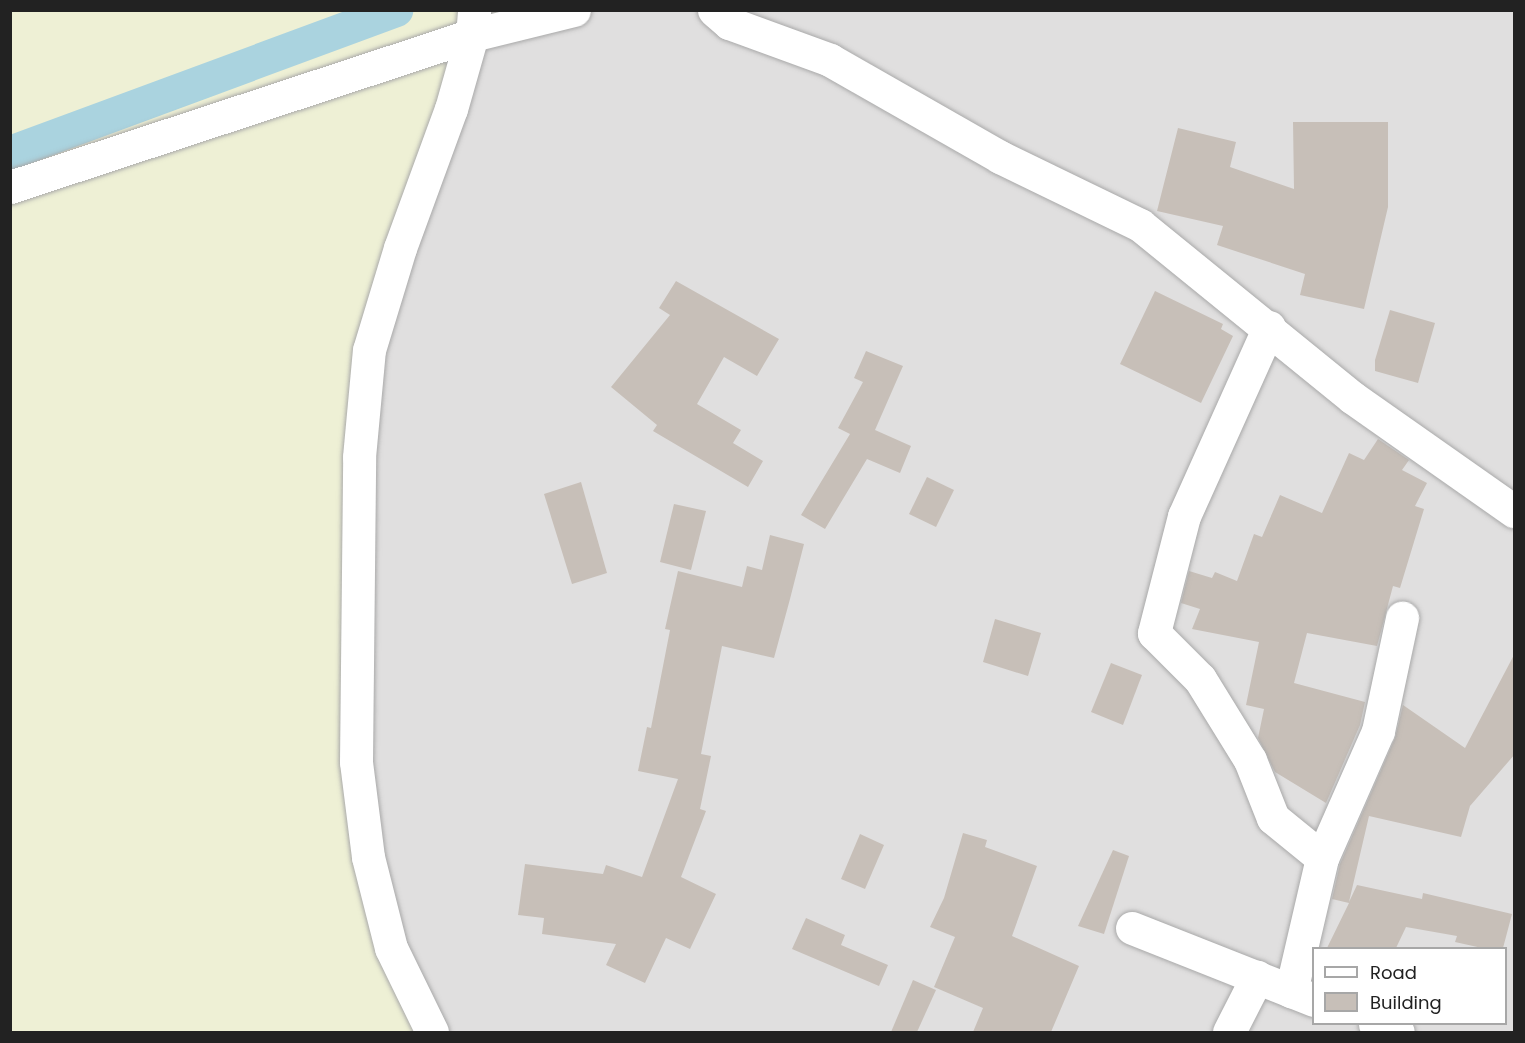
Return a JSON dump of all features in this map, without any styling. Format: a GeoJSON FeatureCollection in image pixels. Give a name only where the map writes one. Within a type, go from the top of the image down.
{"type":"FeatureCollection","features":[{"type":"Feature","properties":{"kind":"street"},"geometry":{"type":"LineString","coordinates":[[10,187],[473,22],[574,10]]}},
{"type":"Feature","properties":{"kind":"street"},"geometry":{"type":"LineString","coordinates":[[714,10],[729,23],[830,60],[1000,157],[1140,225],[1269,327],[1353,398],[1515,512]]}},
{"type":"Feature","properties":{"kind":"street"},"geometry":{"type":"LineString","coordinates":[[432,1032],[392,948],[368,857],[356,762],[359,457],[369,350],[400,248],[451,109],[473,22]]}},
{"type":"Feature","properties":{"kind":"street"},"geometry":{"type":"LineString","coordinates":[[1269,327],[1184,516],[1154,633],[1200,679],[1250,760],[1273,818],[1322,858]]}},
{"type":"Feature","properties":{"kind":"street"},"geometry":{"type":"LineString","coordinates":[[1132,928],[1302,995],[1322,858],[1378,731],[1402,618]]}},
{"type":"Feature","properties":{"kind":"street"},"geometry":{"type":"LineString","coordinates":[[1229,1032],[1257,977]]}},
{"type":"Feature","properties":{"kind":"street"},"geometry":{"type":"LineString","coordinates":[[1380,1025],[1398,1032]]}},
{"type":"Feature","properties":{"kind":"shaded area"},"geometry":{"type":"Polygon","coordinates":[[[574,10],[1514,11],[1514,1032],[432,1032],[368,857],[369,350],[472,35],[574,10]]]}},
{"type":"Feature","properties":{"kind":"green space"},"geometry":{"type":"Polygon","coordinates":[[[10,11],[574,11],[472,35],[369,350],[368,857],[432,1032],[11,1032],[10,11]]]}},
{"type":"Feature","properties":{"kind":"building"},"geometry":{"type":"Polygon","coordinates":[[[1293,122],[1388,122],[1388,207],[1364,309],[1300,295],[1305,274],[1217,245],[1223,226],[1157,211],[1178,128],[1236,142],[1230,167],[1294,189],[1293,122]]]}},
{"type":"Feature","properties":{"kind":"building"},"geometry":{"type":"Polygon","coordinates":[[[676,281],[779,339],[757,376],[724,357],[697,404],[741,430],[733,443],[763,461],[748,487],[653,431],[657,425],[611,387],[670,315],[659,308],[676,281]]]}},
{"type":"Feature","properties":{"kind":"building"},"geometry":{"type":"Polygon","coordinates":[[[1155,291],[1223,324],[1221,329],[1233,336],[1201,403],[1120,364],[1155,291]]]}},
{"type":"Feature","properties":{"kind":"building"},"geometry":{"type":"Polygon","coordinates":[[[1390,310],[1435,323],[1418,383],[1375,371],[1375,360],[1390,310]]]}},
{"type":"Feature","properties":{"kind":"building"},"geometry":{"type":"Polygon","coordinates":[[[866,351],[903,366],[875,430],[911,446],[900,473],[867,459],[825,529],[801,515],[850,434],[838,428],[863,382],[854,378],[866,351]]]}},
{"type":"Feature","properties":{"kind":"building"},"geometry":{"type":"Polygon","coordinates":[[[1378,439],[1409,460],[1402,470],[1427,483],[1415,506],[1424,509],[1400,588],[1393,586],[1377,646],[1307,633],[1294,683],[1365,702],[1360,725],[1326,803],[1275,772],[1258,738],[1264,709],[1246,705],[1259,642],[1192,629],[1200,609],[1181,603],[1189,571],[1212,578],[1215,572],[1237,581],[1254,534],[1262,537],[1280,495],[1322,513],[1349,453],[1364,460],[1378,439]]]}},
{"type":"Feature","properties":{"kind":"building"},"geometry":{"type":"Polygon","coordinates":[[[927,477],[954,490],[936,527],[909,514],[927,477]]]}},
{"type":"Feature","properties":{"kind":"building"},"geometry":{"type":"Polygon","coordinates":[[[581,482],[607,573],[572,584],[544,494],[581,482]]]}},
{"type":"Feature","properties":{"kind":"building"},"geometry":{"type":"Polygon","coordinates":[[[674,504],[706,511],[691,570],[660,562],[674,504]]]}},
{"type":"Feature","properties":{"kind":"building"},"geometry":{"type":"Polygon","coordinates":[[[770,535],[804,544],[790,599],[774,658],[722,646],[701,754],[711,756],[700,809],[706,811],[681,877],[716,894],[690,949],[666,938],[645,983],[606,965],[616,944],[542,934],[544,918],[518,915],[525,864],[603,874],[606,865],[642,877],[678,779],[638,771],[647,727],[651,728],[670,630],[665,629],[678,571],[742,587],[747,566],[762,570],[770,535]]]}},
{"type":"Feature","properties":{"kind":"building"},"geometry":{"type":"Polygon","coordinates":[[[995,619],[1041,633],[1028,676],[983,662],[995,619]]]}},
{"type":"Feature","properties":{"kind":"building"},"geometry":{"type":"Polygon","coordinates":[[[1515,653],[1515,754],[1470,806],[1461,837],[1369,816],[1349,902],[1357,885],[1422,899],[1423,893],[1512,914],[1503,947],[1478,947],[1455,942],[1457,936],[1406,927],[1396,947],[1327,947],[1349,903],[1332,899],[1340,864],[1395,738],[1403,705],[1465,748],[1515,653]]]}},
{"type":"Feature","properties":{"kind":"building"},"geometry":{"type":"Polygon","coordinates":[[[1111,663],[1142,675],[1123,725],[1091,712],[1111,663]]]}},
{"type":"Feature","properties":{"kind":"building"},"geometry":{"type":"Polygon","coordinates":[[[963,833],[987,840],[985,847],[1037,866],[1012,936],[1079,966],[1051,1032],[973,1032],[983,1008],[934,987],[955,937],[930,927],[944,898],[963,833]]]}},
{"type":"Feature","properties":{"kind":"building"},"geometry":{"type":"Polygon","coordinates":[[[860,834],[884,845],[865,889],[841,879],[860,834]]]}},
{"type":"Feature","properties":{"kind":"building"},"geometry":{"type":"Polygon","coordinates":[[[1113,850],[1129,856],[1104,934],[1078,926],[1113,850]]]}},
{"type":"Feature","properties":{"kind":"building"},"geometry":{"type":"Polygon","coordinates":[[[806,918],[845,935],[841,945],[888,965],[879,986],[792,949],[806,918]]]}},
{"type":"Feature","properties":{"kind":"building"},"geometry":{"type":"Polygon","coordinates":[[[913,980],[936,990],[917,1032],[891,1032],[913,980]]]}},
{"type":"Feature","properties":{"kind":"waterway"},"geometry":{"type":"LineString","coordinates":[[10,153],[396,10]]}}]}
